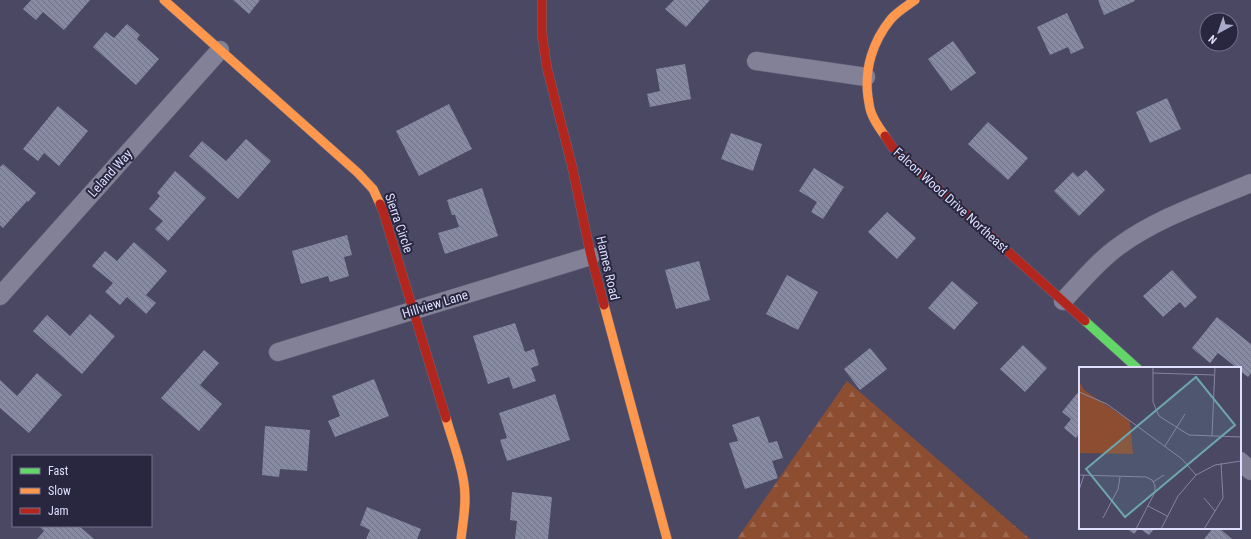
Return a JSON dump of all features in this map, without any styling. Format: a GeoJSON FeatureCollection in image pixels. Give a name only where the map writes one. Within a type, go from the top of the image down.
{"type":"FeatureCollection","features":[{"type":"Feature","properties":{"kind":"street","name":"Sierra Circle"},"geometry":{"type":"LineString","coordinates":[[164,0],[358,173],[373,190],[383,211],[414,311],[464,484],[465,501],[461,539]]}},
{"type":"Feature","properties":{"kind":"street","name":"Hames Road"},"geometry":{"type":"LineString","coordinates":[[542,0],[542,34],[547,68],[572,166],[591,256],[610,331],[667,539]]}},
{"type":"Feature","properties":{"kind":"street","name":"Falcon Wood Drive Northeast"},"geometry":{"type":"LineString","coordinates":[[915,0],[892,18],[882,31],[874,44],[869,61],[866,78],[868,96],[872,114],[880,130],[893,148],[1136,367]]}},
{"type":"Feature","properties":{"kind":"street","name":"Leland Way"},"geometry":{"type":"LineString","coordinates":[[0,296],[220,50]]}},
{"type":"Feature","properties":{"kind":"street"},"geometry":{"type":"LineString","coordinates":[[756,61],[866,78]]}},
{"type":"Feature","properties":{"kind":"street"},"geometry":{"type":"LineString","coordinates":[[1063,301],[1118,247],[1144,230],[1172,216],[1251,183]]}},
{"type":"Feature","properties":{"kind":"street","name":"Hillview Lane"},"geometry":{"type":"LineString","coordinates":[[278,352],[591,256]]}},
{"type":"Feature","properties":{"kind":"street"},"geometry":{"type":"LineString","coordinates":[[1241,462],[1251,471]]}},
{"type":"Feature","properties":{"kind":"green space"},"geometry":{"type":"Polygon","coordinates":[[[847,381],[1030,539],[737,539],[847,381]]]}},
{"type":"Feature","properties":{"kind":"building"},"geometry":{"type":"Polygon","coordinates":[[[31,0],[90,0],[64,30],[43,12],[36,20],[23,9],[31,0]]]}},
{"type":"Feature","properties":{"kind":"building"},"geometry":{"type":"Polygon","coordinates":[[[233,0],[260,0],[249,14],[233,0]]]}},
{"type":"Feature","properties":{"kind":"building"},"geometry":{"type":"Polygon","coordinates":[[[674,0],[710,0],[686,27],[665,9],[674,0]]]}},
{"type":"Feature","properties":{"kind":"building"},"geometry":{"type":"Polygon","coordinates":[[[1098,0],[1135,0],[1135,1],[1104,15],[1098,0]]]}},
{"type":"Feature","properties":{"kind":"building"},"geometry":{"type":"Polygon","coordinates":[[[1067,13],[1084,48],[1071,54],[1068,47],[1050,55],[1037,27],[1067,13]]]}},
{"type":"Feature","properties":{"kind":"building"},"geometry":{"type":"Polygon","coordinates":[[[127,24],[140,35],[137,39],[159,59],[136,85],[93,47],[106,32],[114,38],[127,24]]]}},
{"type":"Feature","properties":{"kind":"building"},"geometry":{"type":"Polygon","coordinates":[[[953,41],[976,73],[951,91],[928,59],[953,41]]]}},
{"type":"Feature","properties":{"kind":"building"},"geometry":{"type":"Polygon","coordinates":[[[685,64],[691,99],[650,107],[647,94],[660,91],[656,69],[685,64]]]}},
{"type":"Feature","properties":{"kind":"building"},"geometry":{"type":"Polygon","coordinates":[[[1167,98],[1181,129],[1150,143],[1136,112],[1167,98]]]}},
{"type":"Feature","properties":{"kind":"building"},"geometry":{"type":"Polygon","coordinates":[[[449,104],[472,149],[419,176],[396,131],[449,104]]]}},
{"type":"Feature","properties":{"kind":"building"},"geometry":{"type":"Polygon","coordinates":[[[58,106],[88,131],[59,166],[44,153],[38,161],[23,149],[58,106]]]}},
{"type":"Feature","properties":{"kind":"building"},"geometry":{"type":"Polygon","coordinates":[[[988,122],[1028,158],[1008,180],[968,144],[988,122]]]}},
{"type":"Feature","properties":{"kind":"building"},"geometry":{"type":"Polygon","coordinates":[[[731,133],[762,144],[753,171],[721,159],[731,133]]]}},
{"type":"Feature","properties":{"kind":"building"},"geometry":{"type":"Polygon","coordinates":[[[246,139],[271,161],[238,199],[189,156],[202,141],[226,161],[246,139]]]}},
{"type":"Feature","properties":{"kind":"building"},"geometry":{"type":"Polygon","coordinates":[[[3,164],[36,193],[3,228],[0,225],[0,167],[3,164]]]}},
{"type":"Feature","properties":{"kind":"building"},"geometry":{"type":"Polygon","coordinates":[[[814,168],[844,187],[823,219],[811,212],[817,202],[799,191],[814,168]]]}},
{"type":"Feature","properties":{"kind":"building"},"geometry":{"type":"Polygon","coordinates":[[[1086,170],[1105,190],[1079,216],[1054,191],[1073,172],[1078,177],[1086,170]]]}},
{"type":"Feature","properties":{"kind":"building"},"geometry":{"type":"Polygon","coordinates":[[[175,171],[206,198],[168,241],[155,229],[163,221],[149,209],[160,196],[157,193],[175,171]]]}},
{"type":"Feature","properties":{"kind":"building"},"geometry":{"type":"Polygon","coordinates":[[[482,188],[498,236],[445,254],[438,233],[459,227],[455,215],[452,215],[447,200],[482,188]]]}},
{"type":"Feature","properties":{"kind":"building"},"geometry":{"type":"Polygon","coordinates":[[[887,212],[916,238],[897,259],[868,232],[887,212]]]}},
{"type":"Feature","properties":{"kind":"building"},"geometry":{"type":"Polygon","coordinates":[[[347,235],[352,255],[344,257],[349,276],[330,282],[328,276],[301,284],[292,251],[347,235]]]}},
{"type":"Feature","properties":{"kind":"building"},"geometry":{"type":"Polygon","coordinates":[[[134,242],[167,271],[146,295],[156,303],[146,314],[127,297],[120,305],[105,292],[113,283],[92,266],[105,251],[117,261],[134,242]]]}},
{"type":"Feature","properties":{"kind":"building"},"geometry":{"type":"Polygon","coordinates":[[[699,261],[710,300],[676,309],[665,270],[699,261]]]}},
{"type":"Feature","properties":{"kind":"building"},"geometry":{"type":"Polygon","coordinates":[[[1172,270],[1197,297],[1185,308],[1180,302],[1163,317],[1143,296],[1172,270]]]}},
{"type":"Feature","properties":{"kind":"building"},"geometry":{"type":"Polygon","coordinates":[[[787,275],[818,292],[798,330],[766,314],[787,275]]]}},
{"type":"Feature","properties":{"kind":"building"},"geometry":{"type":"Polygon","coordinates":[[[952,281],[978,303],[954,330],[928,308],[952,281]]]}},
{"type":"Feature","properties":{"kind":"building"},"geometry":{"type":"Polygon","coordinates":[[[90,314],[115,336],[82,374],[33,331],[47,315],[70,336],[90,314]]]}},
{"type":"Feature","properties":{"kind":"building"},"geometry":{"type":"Polygon","coordinates":[[[1217,317],[1251,344],[1251,373],[1248,377],[1241,372],[1241,367],[1236,367],[1218,353],[1210,363],[1192,348],[1217,317]]]}},
{"type":"Feature","properties":{"kind":"building"},"geometry":{"type":"Polygon","coordinates":[[[515,323],[525,352],[534,349],[539,365],[531,368],[536,381],[513,389],[509,377],[488,384],[473,336],[515,323]]]}},
{"type":"Feature","properties":{"kind":"building"},"geometry":{"type":"Polygon","coordinates":[[[1023,345],[1047,368],[1025,392],[1000,369],[1023,345]]]}},
{"type":"Feature","properties":{"kind":"building"},"geometry":{"type":"Polygon","coordinates":[[[870,348],[887,369],[860,390],[844,369],[870,348]]]}},
{"type":"Feature","properties":{"kind":"building"},"geometry":{"type":"Polygon","coordinates":[[[204,350],[219,363],[200,385],[222,404],[199,431],[161,398],[204,350]]]}},
{"type":"Feature","properties":{"kind":"building"},"geometry":{"type":"Polygon","coordinates":[[[37,373],[62,395],[29,433],[0,408],[0,380],[17,396],[37,373]]]}},
{"type":"Feature","properties":{"kind":"building"},"geometry":{"type":"Polygon","coordinates":[[[374,379],[389,416],[335,437],[328,421],[340,416],[332,396],[374,379]]]}},
{"type":"Feature","properties":{"kind":"building"},"geometry":{"type":"Polygon","coordinates":[[[1079,391],[1079,434],[1076,438],[1064,428],[1071,419],[1062,412],[1079,391]]]}},
{"type":"Feature","properties":{"kind":"building"},"geometry":{"type":"Polygon","coordinates":[[[555,394],[570,440],[507,461],[500,440],[507,438],[499,413],[555,394]]]}},
{"type":"Feature","properties":{"kind":"building"},"geometry":{"type":"Polygon","coordinates":[[[759,416],[769,443],[777,441],[783,458],[772,461],[778,478],[745,489],[729,443],[738,441],[732,425],[759,416]]]}},
{"type":"Feature","properties":{"kind":"building"},"geometry":{"type":"Polygon","coordinates":[[[265,426],[310,430],[307,471],[280,469],[279,477],[262,475],[265,426]]]}},
{"type":"Feature","properties":{"kind":"building"},"geometry":{"type":"Polygon","coordinates":[[[512,492],[552,497],[548,539],[515,539],[517,521],[510,520],[512,492]]]}},
{"type":"Feature","properties":{"kind":"building"},"geometry":{"type":"Polygon","coordinates":[[[367,507],[421,529],[417,539],[366,539],[370,530],[360,525],[367,507]]]}},
{"type":"Feature","properties":{"kind":"building"},"geometry":{"type":"Polygon","coordinates":[[[40,527],[80,527],[94,539],[37,539],[44,531],[40,527]]]}},
{"type":"Feature","properties":{"kind":"building"},"geometry":{"type":"Polygon","coordinates":[[[1127,529],[1138,529],[1134,534],[1127,529]]]}},
{"type":"Feature","properties":{"kind":"building"},"geometry":{"type":"Polygon","coordinates":[[[1140,529],[1154,529],[1149,535],[1140,529]]]}},
{"type":"Feature","properties":{"kind":"building"},"geometry":{"type":"Polygon","coordinates":[[[1212,529],[1220,529],[1232,539],[1204,539],[1212,529]]]}},
{"type":"Feature","properties":{"kind":"traffic: fast"},"geometry":{"type":"LineString","coordinates":[[1085,321],[1136,367]]}},
{"type":"Feature","properties":{"kind":"traffic: slow"},"geometry":{"type":"LineString","coordinates":[[164,0],[358,173],[373,189],[380,204]]}},
{"type":"Feature","properties":{"kind":"traffic: slow"},"geometry":{"type":"LineString","coordinates":[[885,136],[875,122],[868,97],[867,76],[871,56],[879,37],[891,19],[915,0]]}},
{"type":"Feature","properties":{"kind":"traffic: slow"},"geometry":{"type":"LineString","coordinates":[[604,305],[667,539]]}},
{"type":"Feature","properties":{"kind":"traffic: slow"},"geometry":{"type":"LineString","coordinates":[[446,418],[459,459],[465,491],[461,539]]}},
{"type":"Feature","properties":{"kind":"traffic: jam"},"geometry":{"type":"LineString","coordinates":[[542,0],[542,34],[547,68],[572,166],[591,256],[604,305]]}},
{"type":"Feature","properties":{"kind":"traffic: jam"},"geometry":{"type":"LineString","coordinates":[[885,136],[893,148],[1085,321]]}},
{"type":"Feature","properties":{"kind":"traffic: jam"},"geometry":{"type":"LineString","coordinates":[[380,204],[446,418]]}}]}
